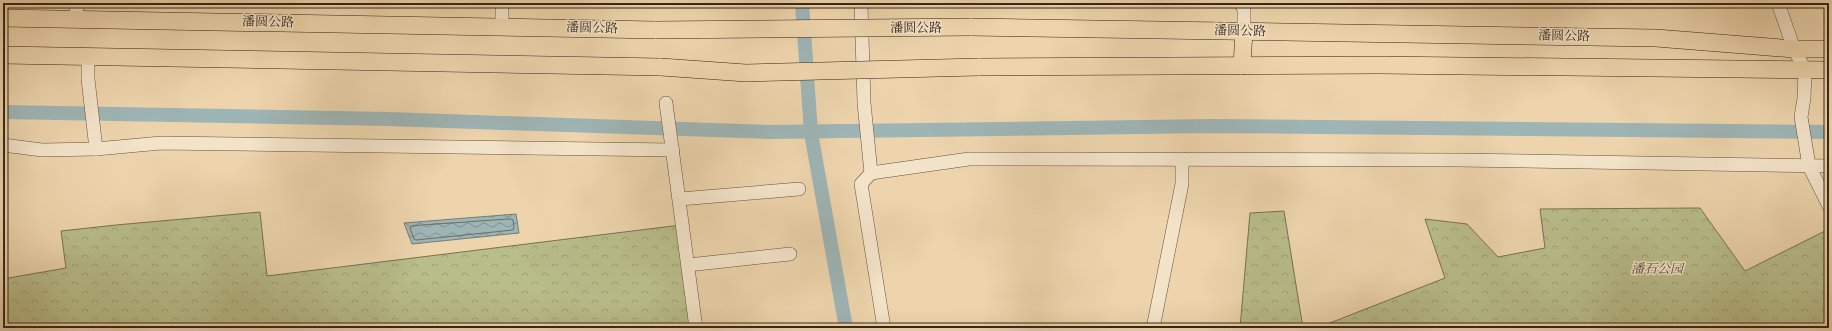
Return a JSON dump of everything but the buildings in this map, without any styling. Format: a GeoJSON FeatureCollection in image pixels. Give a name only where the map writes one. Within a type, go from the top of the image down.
{"type":"FeatureCollection","features":[{"type":"Feature","properties":{"kind":"main road","name":"潘圆公路"},"geometry":{"type":"LineString","coordinates":[[3,18],[77,11],[502,27],[656,30],[970,27],[1244,31],[1656,38],[1794,49],[1829,48]]}},
{"type":"Feature","properties":{"kind":"main road"},"geometry":{"type":"LineString","coordinates":[[1242,66],[1244,31]]}},
{"type":"Feature","properties":{"kind":"main road"},"geometry":{"type":"LineString","coordinates":[[3,55],[661,67],[746,73],[978,67],[1380,65],[1829,70]]}},
{"type":"Feature","properties":{"kind":"street"},"geometry":{"type":"LineString","coordinates":[[502,3],[502,27]]}},
{"type":"Feature","properties":{"kind":"street"},"geometry":{"type":"LineString","coordinates":[[862,3],[864,103],[870,167],[861,184],[884,328]]}},
{"type":"Feature","properties":{"kind":"street"},"geometry":{"type":"LineString","coordinates":[[1240,3],[1244,9],[1244,31]]}},
{"type":"Feature","properties":{"kind":"street"},"geometry":{"type":"LineString","coordinates":[[1778,3],[1794,49],[1805,70],[1804,98],[1801,117],[1808,162],[1829,206]]}},
{"type":"Feature","properties":{"kind":"street"},"geometry":{"type":"LineString","coordinates":[[88,56],[88,79],[96,146]]}},
{"type":"Feature","properties":{"kind":"street"},"geometry":{"type":"LineString","coordinates":[[666,103],[696,328]]}},
{"type":"Feature","properties":{"kind":"street"},"geometry":{"type":"LineString","coordinates":[[3,145],[42,150],[161,143],[673,147]]}},
{"type":"Feature","properties":{"kind":"street"},"geometry":{"type":"LineString","coordinates":[[870,167],[969,159],[1808,162],[1829,166]]}},
{"type":"Feature","properties":{"kind":"street"},"geometry":{"type":"LineString","coordinates":[[1153,328],[1182,184],[1182,159]]}},
{"type":"Feature","properties":{"kind":"street"},"geometry":{"type":"LineString","coordinates":[[680,199],[799,188]]}},
{"type":"Feature","properties":{"kind":"street"},"geometry":{"type":"LineString","coordinates":[[688,265],[790,254]]}},
{"type":"Feature","properties":{"kind":"green space","name":"潘石公园"},"geometry":{"type":"Polygon","coordinates":[[[1700,208],[1745,271],[1827,230],[1829,235],[1829,328],[1317,328],[1445,278],[1425,219],[1467,224],[1498,257],[1545,248],[1540,209],[1700,208]]]}},
{"type":"Feature","properties":{"kind":"green space"},"geometry":{"type":"Polygon","coordinates":[[[1284,211],[1303,328],[1240,328],[1250,213],[1284,211]]]}},
{"type":"Feature","properties":{"kind":"green space"},"geometry":{"type":"Polygon","coordinates":[[[260,212],[267,276],[681,225],[694,328],[3,328],[3,279],[66,268],[61,231],[260,212]]]}},
{"type":"Feature","properties":{"kind":"water"},"geometry":{"type":"Polygon","coordinates":[[[516,214],[519,233],[412,244],[404,223],[516,214]]]}},
{"type":"Feature","properties":{"kind":"waterway"},"geometry":{"type":"LineString","coordinates":[[802,3],[811,133],[846,328]]}},
{"type":"Feature","properties":{"kind":"waterway"},"geometry":{"type":"LineString","coordinates":[[3,112],[389,119],[769,132],[1212,126],[1829,132]]}}]}
